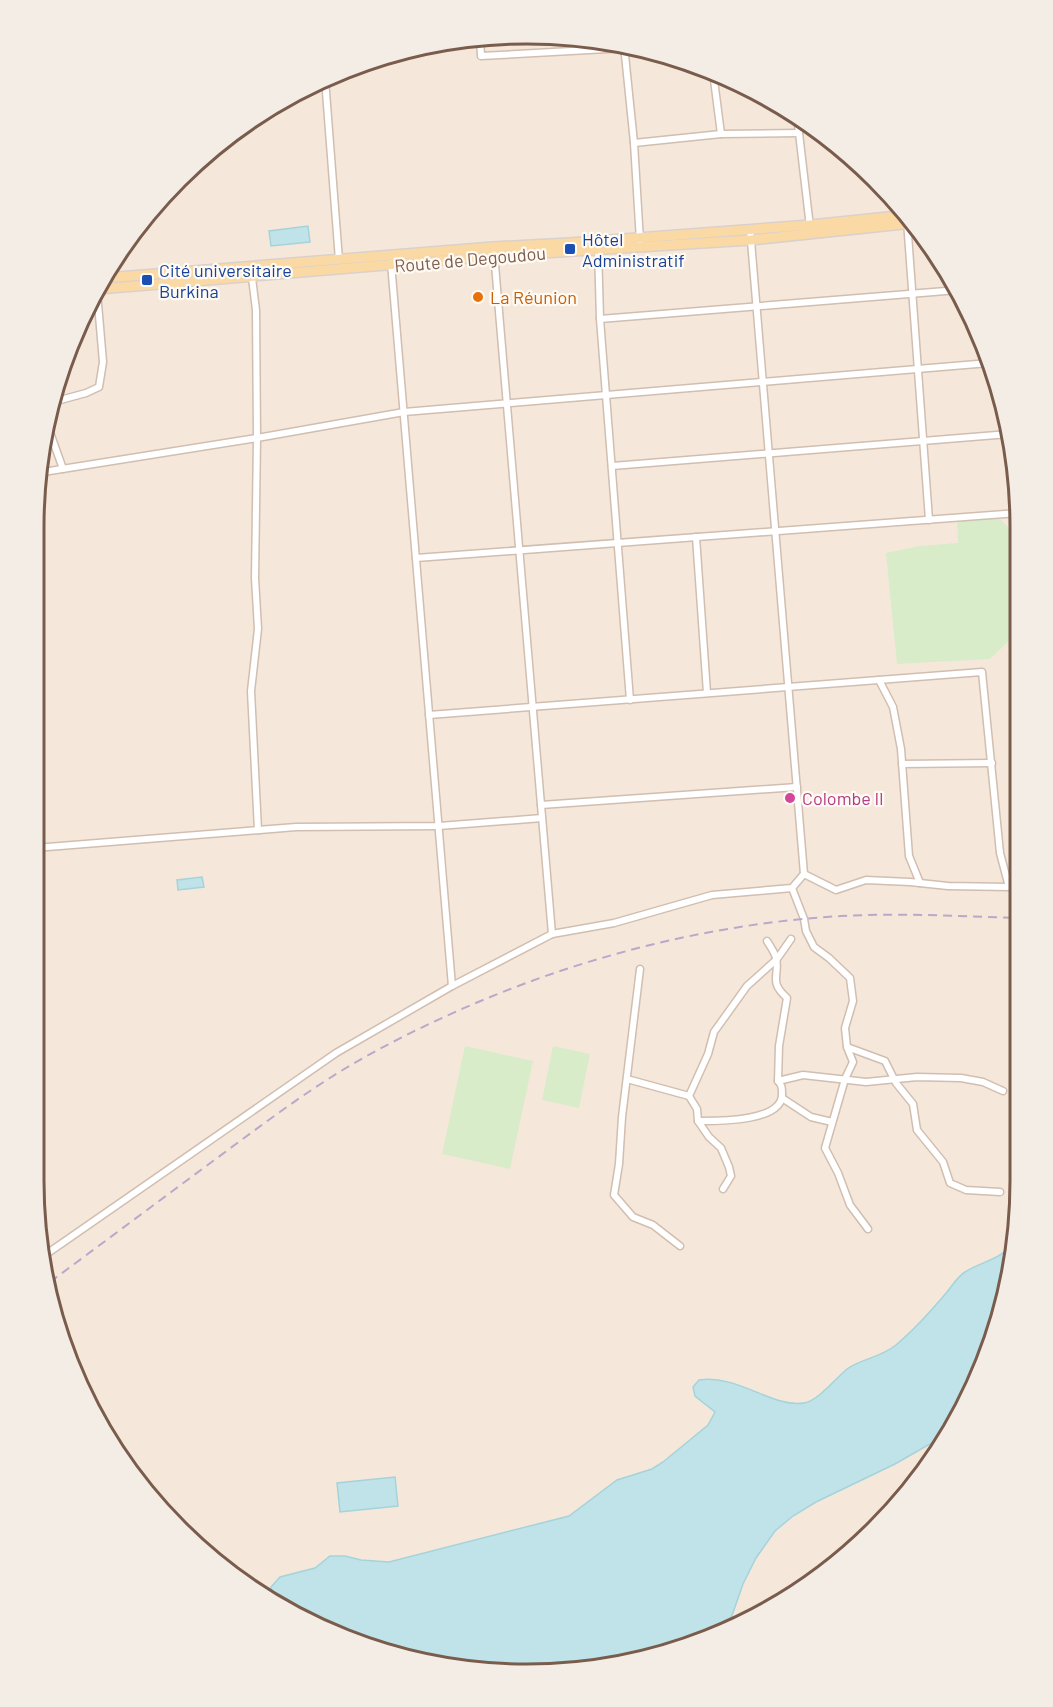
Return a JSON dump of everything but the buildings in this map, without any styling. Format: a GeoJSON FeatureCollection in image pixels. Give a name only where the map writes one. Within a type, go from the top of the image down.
{"type":"FeatureCollection","features":[{"type":"Feature","properties":{"kind":"main road","name":"Route de Degoudou"},"geometry":{"type":"LineString","coordinates":[[105,290],[252,278],[494,251],[750,235],[899,219]]}},
{"type":"Feature","properties":{"kind":"main road","name":"Route de Degoudou"},"geometry":{"type":"LineString","coordinates":[[113,277],[339,260],[391,261]]}},
{"type":"Feature","properties":{"kind":"street"},"geometry":{"type":"LineString","coordinates":[[480,46],[481,57],[593,48]]}},
{"type":"Feature","properties":{"kind":"street"},"geometry":{"type":"LineString","coordinates":[[626,54],[640,243]]}},
{"type":"Feature","properties":{"kind":"street"},"geometry":{"type":"LineString","coordinates":[[714,81],[721,134]]}},
{"type":"Feature","properties":{"kind":"street"},"geometry":{"type":"LineString","coordinates":[[326,87],[339,260]]}},
{"type":"Feature","properties":{"kind":"street"},"geometry":{"type":"LineString","coordinates":[[798,127],[810,229]]}},
{"type":"Feature","properties":{"kind":"street"},"geometry":{"type":"LineString","coordinates":[[634,143],[721,134],[798,133]]}},
{"type":"Feature","properties":{"kind":"street"},"geometry":{"type":"LineString","coordinates":[[909,230],[929,520]]}},
{"type":"Feature","properties":{"kind":"street"},"geometry":{"type":"LineString","coordinates":[[49,1252],[336,1053],[452,986],[552,934],[614,923],[712,895],[792,888],[804,874],[750,235]]}},
{"type":"Feature","properties":{"kind":"street"},"geometry":{"type":"LineString","coordinates":[[598,246],[600,319],[630,700]]}},
{"type":"Feature","properties":{"kind":"street"},"geometry":{"type":"LineString","coordinates":[[494,251],[552,934]]}},
{"type":"Feature","properties":{"kind":"street"},"geometry":{"type":"LineString","coordinates":[[391,261],[452,986]]}},
{"type":"Feature","properties":{"kind":"street"},"geometry":{"type":"LineString","coordinates":[[252,278],[256,310],[255,578],[258,629],[251,691],[258,830]]}},
{"type":"Feature","properties":{"kind":"street"},"geometry":{"type":"LineString","coordinates":[[600,319],[948,291]]}},
{"type":"Feature","properties":{"kind":"street"},"geometry":{"type":"LineString","coordinates":[[60,400],[99,387],[103,362],[99,302]]}},
{"type":"Feature","properties":{"kind":"street"},"geometry":{"type":"LineString","coordinates":[[47,471],[404,412],[981,364]]}},
{"type":"Feature","properties":{"kind":"street"},"geometry":{"type":"LineString","coordinates":[[612,466],[1000,435]]}},
{"type":"Feature","properties":{"kind":"street"},"geometry":{"type":"LineString","coordinates":[[52,438],[63,469]]}},
{"type":"Feature","properties":{"kind":"street"},"geometry":{"type":"LineString","coordinates":[[416,558],[1009,514]]}},
{"type":"Feature","properties":{"kind":"street"},"geometry":{"type":"LineString","coordinates":[[696,537],[707,693]]}},
{"type":"Feature","properties":{"kind":"street"},"geometry":{"type":"LineString","coordinates":[[429,715],[982,672],[1000,853],[1009,887],[948,886],[866,880],[836,891],[804,874]]}},
{"type":"Feature","properties":{"kind":"street"},"geometry":{"type":"LineString","coordinates":[[879,680],[893,707],[902,764],[909,856],[920,883]]}},
{"type":"Feature","properties":{"kind":"street"},"geometry":{"type":"LineString","coordinates":[[902,764],[992,763]]}},
{"type":"Feature","properties":{"kind":"street"},"geometry":{"type":"LineString","coordinates":[[541,805],[797,786]]}},
{"type":"Feature","properties":{"kind":"street"},"geometry":{"type":"LineString","coordinates":[[44,847],[296,827],[438,826],[542,818]]}},
{"type":"Feature","properties":{"kind":"street"},"geometry":{"type":"LineString","coordinates":[[792,888],[804,919],[806,931],[814,947],[850,978],[853,1001],[845,1028],[847,1047],[853,1062],[845,1079],[825,1148],[838,1173],[850,1205],[868,1229]]}},
{"type":"Feature","properties":{"kind":"street"},"geometry":{"type":"LineString","coordinates":[[689,1096],[708,1054],[714,1032],[747,986],[777,959],[791,939]]}},
{"type":"Feature","properties":{"kind":"street"},"geometry":{"type":"LineString","coordinates":[[698,1121],[753,1117],[775,1109],[782,1098],[781,1085],[778,1081],[779,1046],[787,998],[779,991],[775,976],[777,959],[767,941]]}},
{"type":"Feature","properties":{"kind":"street"},"geometry":{"type":"LineString","coordinates":[[640,969],[614,1195],[633,1217],[653,1225],[680,1246]]}},
{"type":"Feature","properties":{"kind":"street"},"geometry":{"type":"LineString","coordinates":[[847,1047],[885,1061],[912,1104],[917,1130],[943,1162],[950,1183],[966,1190],[1000,1192]]}},
{"type":"Feature","properties":{"kind":"street"},"geometry":{"type":"LineString","coordinates":[[778,1081],[803,1075],[866,1082],[894,1078],[961,1078],[983,1082],[1003,1091]]}},
{"type":"Feature","properties":{"kind":"street"},"geometry":{"type":"LineString","coordinates":[[627,1079],[689,1096],[697,1109],[698,1121],[709,1137],[721,1148],[729,1167],[731,1176],[723,1189]]}},
{"type":"Feature","properties":{"kind":"street"},"geometry":{"type":"LineString","coordinates":[[782,1098],[811,1117],[832,1122]]}},
{"type":"Feature","properties":{"kind":"shaded area"},"geometry":{"type":"Polygon","coordinates":[[[526,44],[558,45],[590,48],[652,60],[682,69],[740,93],[768,108],[821,143],[845,163],[890,208],[910,232],[945,285],[960,313],[984,371],[993,401],[1005,463],[1010,526],[1010,1180],[1000,1275],[984,1336],[960,1394],[945,1422],[910,1475],[890,1499],[845,1544],[821,1564],[768,1599],[740,1614],[720,1623],[657,1490],[288,1601],[232,1564],[208,1544],[163,1499],[125,1449],[93,1394],[69,1336],[60,1306],[48,1244],[44,1180],[44,526],[48,463],[53,432],[69,371],[93,313],[108,285],[143,232],[185,185],[232,143],[285,108],[342,80],[401,60],[463,48],[526,44]]]}},
{"type":"Feature","properties":{"kind":"green space"},"geometry":{"type":"Polygon","coordinates":[[[996,515],[1010,529],[1010,640],[990,659],[897,664],[886,553],[920,546],[958,543],[957,518],[996,515]]]}},
{"type":"Feature","properties":{"kind":"green space"},"geometry":{"type":"Polygon","coordinates":[[[465,1046],[533,1061],[510,1169],[442,1154],[465,1046]]]}},
{"type":"Feature","properties":{"kind":"green space"},"geometry":{"type":"Polygon","coordinates":[[[553,1046],[590,1054],[579,1108],[542,1100],[553,1046]]]}},
{"type":"Feature","properties":{"kind":"water"},"geometry":{"type":"Polygon","coordinates":[[[308,226],[310,242],[271,246],[269,231],[308,226]]]}},
{"type":"Feature","properties":{"kind":"water"},"geometry":{"type":"Polygon","coordinates":[[[202,877],[204,887],[178,890],[177,880],[202,877]]]}},
{"type":"Feature","properties":{"kind":"water"},"geometry":{"type":"Polygon","coordinates":[[[1004,1252],[993,1306],[984,1336],[960,1394],[932,1443],[895,1464],[816,1502],[793,1516],[775,1531],[756,1558],[743,1584],[731,1618],[682,1638],[621,1654],[526,1664],[463,1659],[401,1647],[342,1627],[313,1614],[271,1590],[280,1577],[315,1568],[330,1556],[389,1562],[569,1516],[617,1480],[652,1469],[663,1462],[708,1425],[715,1412],[695,1396],[693,1387],[699,1380],[713,1379],[727,1382],[780,1401],[804,1403],[809,1401],[821,1394],[847,1369],[896,1345],[923,1320],[960,1276],[1004,1252]]]}},
{"type":"Feature","properties":{"kind":"water"},"geometry":{"type":"Polygon","coordinates":[[[395,1477],[398,1506],[340,1512],[337,1483],[395,1477]]]}},
{"type":"Feature","properties":{"kind":"railway"},"geometry":{"type":"LineString","coordinates":[[54,1279],[268,1120],[343,1070],[419,1029],[534,980],[594,960],[654,944],[716,931],[778,922],[841,916],[885,915],[1010,918]]}},
{"type":"Feature","properties":{"kind":"place","name":"Hôtel Administratif"},"geometry":{"type":"Point","coordinates":[570,249]}},
{"type":"Feature","properties":{"kind":"place","name":"Cité universitaire Burkina"},"geometry":{"type":"Point","coordinates":[147,280]}},
{"type":"Feature","properties":{"kind":"place","name":"La Réunion"},"geometry":{"type":"Point","coordinates":[478,297]}},
{"type":"Feature","properties":{"kind":"place","name":"Colombe II"},"geometry":{"type":"Point","coordinates":[790,798]}}]}
